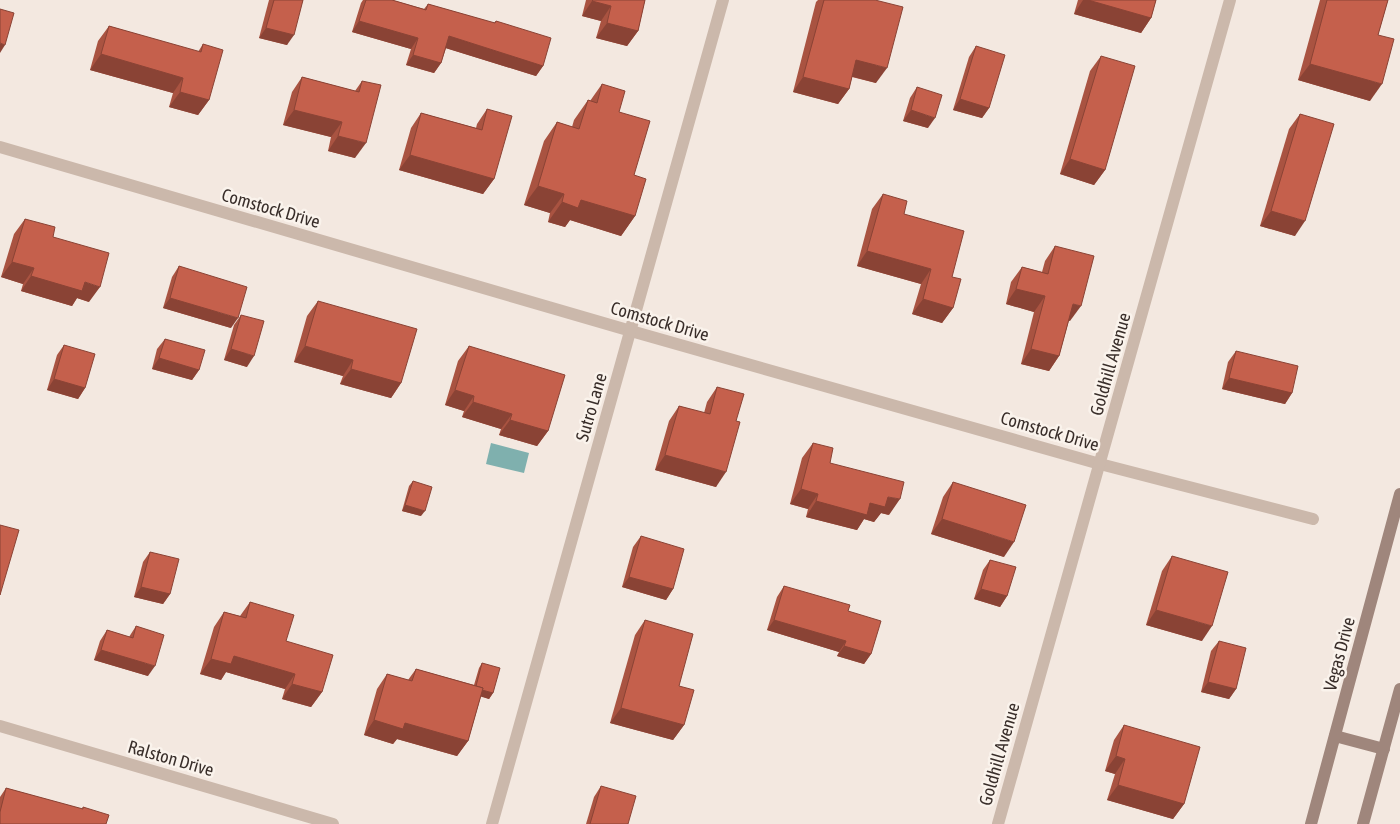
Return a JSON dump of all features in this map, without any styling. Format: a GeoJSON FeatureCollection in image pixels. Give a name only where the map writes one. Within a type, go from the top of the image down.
{"type":"FeatureCollection","features":[{"type":"Feature","properties":{"kind":"main road","name":"Vegas Drive"},"geometry":{"type":"LineString","coordinates":[[1311,824],[1400,494]]}},
{"type":"Feature","properties":{"kind":"main road"},"geometry":{"type":"LineString","coordinates":[[1363,824],[1400,689]]}},
{"type":"Feature","properties":{"kind":"main road"},"geometry":{"type":"LineString","coordinates":[[1334,736],[1384,749]]}},
{"type":"Feature","properties":{"kind":"street","name":"Sutro Lane"},"geometry":{"type":"LineString","coordinates":[[492,824],[723,0]]}},
{"type":"Feature","properties":{"kind":"street","name":"Goldhill Avenue"},"geometry":{"type":"LineString","coordinates":[[998,824],[1230,0]]}},
{"type":"Feature","properties":{"kind":"street","name":"Comstock Drive"},"geometry":{"type":"LineString","coordinates":[[0,147],[1100,464],[1313,519]]}},
{"type":"Feature","properties":{"kind":"street","name":"Ralston Drive"},"geometry":{"type":"LineString","coordinates":[[0,726],[333,824]]}},
{"type":"Feature","properties":{"kind":"water"},"geometry":{"type":"Polygon","coordinates":[[[491,443],[529,453],[524,473],[486,464],[491,443]]]}},
{"type":"Feature","properties":{"kind":"building"},"geometry":{"type":"Polygon","coordinates":[[[274,0],[303,0],[294,35],[266,28],[274,0]]]}},
{"type":"Feature","properties":{"kind":"building"},"geometry":{"type":"Polygon","coordinates":[[[366,0],[392,0],[426,10],[428,4],[495,23],[496,21],[551,38],[543,66],[449,36],[441,63],[413,55],[418,38],[359,21],[366,0]]]}},
{"type":"Feature","properties":{"kind":"building"},"geometry":{"type":"Polygon","coordinates":[[[593,0],[645,0],[638,31],[607,23],[611,6],[593,0]]]}},
{"type":"Feature","properties":{"kind":"building"},"geometry":{"type":"Polygon","coordinates":[[[824,0],[875,0],[903,7],[887,68],[856,60],[849,89],[803,77],[824,0]]]}},
{"type":"Feature","properties":{"kind":"building"},"geometry":{"type":"Polygon","coordinates":[[[1088,0],[1156,0],[1151,18],[1088,0]]]}},
{"type":"Feature","properties":{"kind":"building"},"geometry":{"type":"Polygon","coordinates":[[[1327,0],[1388,0],[1378,35],[1394,39],[1382,84],[1310,64],[1327,0]]]}},
{"type":"Feature","properties":{"kind":"building"},"geometry":{"type":"Polygon","coordinates":[[[0,9],[14,13],[5,45],[0,43],[0,9]]]}},
{"type":"Feature","properties":{"kind":"building"},"geometry":{"type":"Polygon","coordinates":[[[109,26],[201,52],[203,44],[223,50],[209,100],[180,92],[183,78],[101,54],[109,26]]]}},
{"type":"Feature","properties":{"kind":"building"},"geometry":{"type":"Polygon","coordinates":[[[976,46],[1005,55],[989,108],[960,99],[976,46]]]}},
{"type":"Feature","properties":{"kind":"building"},"geometry":{"type":"Polygon","coordinates":[[[1101,56],[1135,66],[1105,170],[1070,159],[1101,56]]]}},
{"type":"Feature","properties":{"kind":"building"},"geometry":{"type":"Polygon","coordinates":[[[302,77],[359,92],[362,81],[381,85],[366,143],[338,136],[342,122],[294,110],[302,77]]]}},
{"type":"Feature","properties":{"kind":"building"},"geometry":{"type":"Polygon","coordinates":[[[602,84],[625,91],[619,112],[650,121],[634,175],[646,179],[635,216],[581,200],[578,208],[562,202],[564,194],[538,186],[557,122],[579,129],[588,100],[597,103],[602,84]]]}},
{"type":"Feature","properties":{"kind":"building"},"geometry":{"type":"Polygon","coordinates":[[[917,87],[942,95],[935,118],[911,110],[917,87]]]}},
{"type":"Feature","properties":{"kind":"building"},"geometry":{"type":"Polygon","coordinates":[[[487,109],[512,116],[494,179],[410,155],[421,113],[482,130],[487,109]]]}},
{"type":"Feature","properties":{"kind":"building"},"geometry":{"type":"Polygon","coordinates":[[[1300,114],[1334,124],[1305,221],[1271,211],[1300,114]]]}},
{"type":"Feature","properties":{"kind":"building"},"geometry":{"type":"Polygon","coordinates":[[[883,194],[907,201],[904,214],[964,231],[952,277],[961,279],[953,308],[923,299],[931,269],[867,251],[883,194]]]}},
{"type":"Feature","properties":{"kind":"building"},"geometry":{"type":"Polygon","coordinates":[[[25,219],[55,227],[53,237],[109,253],[100,287],[85,282],[82,291],[31,276],[34,268],[12,262],[25,219]]]}},
{"type":"Feature","properties":{"kind":"building"},"geometry":{"type":"Polygon","coordinates":[[[1055,246],[1094,256],[1081,306],[1073,304],[1059,356],[1031,349],[1045,296],[1016,289],[1022,267],[1048,274],[1055,246]]]}},
{"type":"Feature","properties":{"kind":"building"},"geometry":{"type":"Polygon","coordinates":[[[179,266],[247,287],[238,318],[170,298],[179,266]]]}},
{"type":"Feature","properties":{"kind":"building"},"geometry":{"type":"Polygon","coordinates":[[[318,301],[417,329],[401,383],[351,369],[353,360],[305,346],[318,301]]]}},
{"type":"Feature","properties":{"kind":"building"},"geometry":{"type":"Polygon","coordinates":[[[241,315],[264,321],[254,356],[231,349],[241,315]]]}},
{"type":"Feature","properties":{"kind":"building"},"geometry":{"type":"Polygon","coordinates":[[[165,339],[205,350],[199,370],[159,358],[165,339]]]}},
{"type":"Feature","properties":{"kind":"building"},"geometry":{"type":"Polygon","coordinates":[[[64,345],[95,354],[85,388],[54,379],[64,345]]]}},
{"type":"Feature","properties":{"kind":"building"},"geometry":{"type":"Polygon","coordinates":[[[469,346],[565,375],[548,431],[510,420],[512,414],[473,402],[474,396],[455,390],[469,346]]]}},
{"type":"Feature","properties":{"kind":"building"},"geometry":{"type":"Polygon","coordinates":[[[1236,351],[1298,366],[1292,393],[1229,378],[1236,351]]]}},
{"type":"Feature","properties":{"kind":"building"},"geometry":{"type":"Polygon","coordinates":[[[717,387],[744,394],[736,421],[740,422],[726,472],[665,455],[679,406],[710,414],[717,387]]]}},
{"type":"Feature","properties":{"kind":"building"},"geometry":{"type":"Polygon","coordinates":[[[813,443],[833,448],[830,463],[904,482],[900,499],[888,497],[885,507],[870,503],[867,515],[816,501],[818,494],[801,489],[813,443]]]}},
{"type":"Feature","properties":{"kind":"building"},"geometry":{"type":"Polygon","coordinates":[[[413,481],[432,487],[425,511],[405,505],[413,481]]]}},
{"type":"Feature","properties":{"kind":"building"},"geometry":{"type":"Polygon","coordinates":[[[953,482],[1026,505],[1014,542],[942,519],[953,482]]]}},
{"type":"Feature","properties":{"kind":"building"},"geometry":{"type":"Polygon","coordinates":[[[0,525],[19,530],[0,595],[0,525]]]}},
{"type":"Feature","properties":{"kind":"building"},"geometry":{"type":"Polygon","coordinates":[[[641,536],[684,549],[673,589],[629,577],[641,536]]]}},
{"type":"Feature","properties":{"kind":"building"},"geometry":{"type":"Polygon","coordinates":[[[150,552],[179,559],[170,594],[141,587],[150,552]]]}},
{"type":"Feature","properties":{"kind":"building"},"geometry":{"type":"Polygon","coordinates":[[[1172,556],[1228,572],[1212,626],[1156,610],[1172,556]]]}},
{"type":"Feature","properties":{"kind":"building"},"geometry":{"type":"Polygon","coordinates":[[[990,560],[1016,567],[1007,596],[981,589],[990,560]]]}},
{"type":"Feature","properties":{"kind":"building"},"geometry":{"type":"Polygon","coordinates":[[[784,586],[850,605],[848,611],[881,621],[871,654],[844,646],[846,641],[774,620],[784,586]]]}},
{"type":"Feature","properties":{"kind":"building"},"geometry":{"type":"Polygon","coordinates":[[[250,602],[294,615],[286,641],[333,655],[322,692],[292,684],[295,674],[234,656],[231,664],[211,659],[224,612],[246,618],[250,602]]]}},
{"type":"Feature","properties":{"kind":"building"},"geometry":{"type":"Polygon","coordinates":[[[645,620],[693,634],[679,686],[694,690],[684,725],[621,708],[645,620]]]}},
{"type":"Feature","properties":{"kind":"building"},"geometry":{"type":"Polygon","coordinates":[[[136,626],[164,635],[155,666],[101,650],[107,630],[133,638],[136,626]]]}},
{"type":"Feature","properties":{"kind":"building"},"geometry":{"type":"Polygon","coordinates":[[[1219,641],[1246,648],[1236,689],[1208,682],[1219,641]]]}},
{"type":"Feature","properties":{"kind":"building"},"geometry":{"type":"Polygon","coordinates":[[[482,663],[500,668],[493,693],[476,686],[482,663]]]}},
{"type":"Feature","properties":{"kind":"building"},"geometry":{"type":"Polygon","coordinates":[[[416,669],[483,688],[468,741],[405,723],[403,729],[374,720],[387,674],[412,681],[416,669]]]}},
{"type":"Feature","properties":{"kind":"building"},"geometry":{"type":"Polygon","coordinates":[[[1124,725],[1200,747],[1184,804],[1118,785],[1125,759],[1116,756],[1124,725]]]}},
{"type":"Feature","properties":{"kind":"building"},"geometry":{"type":"Polygon","coordinates":[[[601,786],[636,796],[628,824],[590,824],[601,786]]]}},
{"type":"Feature","properties":{"kind":"building"},"geometry":{"type":"Polygon","coordinates":[[[6,788],[109,815],[106,824],[0,824],[0,812],[6,788]]]}}]}
